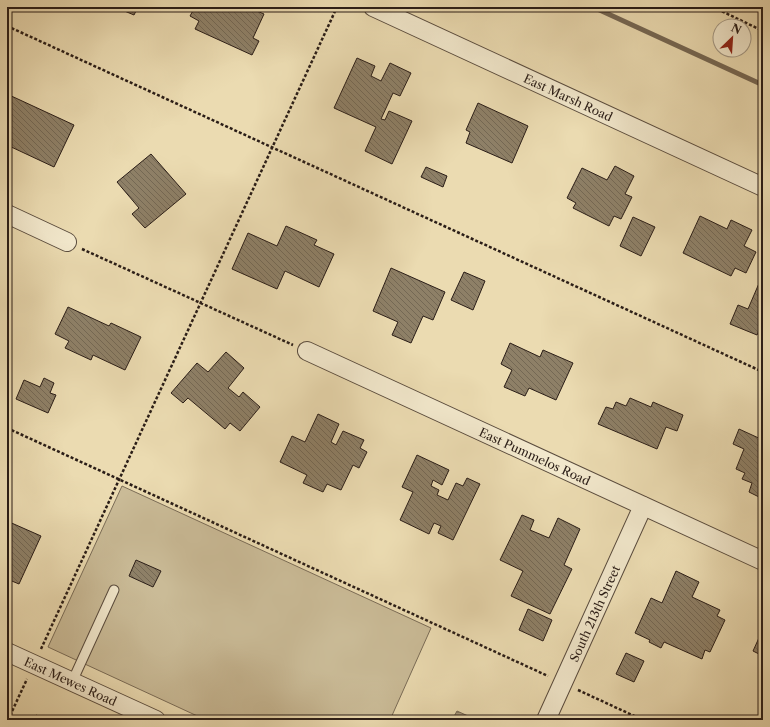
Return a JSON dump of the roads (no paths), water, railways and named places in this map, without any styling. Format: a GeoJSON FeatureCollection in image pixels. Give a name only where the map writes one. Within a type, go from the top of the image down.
{"type":"FeatureCollection","features":[{"type":"Feature","properties":{"kind":"street","name":"East Marsh Road"},"geometry":{"type":"LineString","coordinates":[[373,7],[763,187]]}},
{"type":"Feature","properties":{"kind":"street"},"geometry":{"type":"LineString","coordinates":[[7,214],[67,242]]}},
{"type":"Feature","properties":{"kind":"street","name":"East Pummelos Road"},"geometry":{"type":"LineString","coordinates":[[307,351],[763,561]]}},
{"type":"Feature","properties":{"kind":"street","name":"South 213th Street"},"geometry":{"type":"LineString","coordinates":[[546,720],[643,506]]}},
{"type":"Feature","properties":{"kind":"street","name":"East Mewes Road"},"geometry":{"type":"LineString","coordinates":[[7,652],[156,720]]}},
{"type":"Feature","properties":{"kind":"lane"},"geometry":{"type":"LineString","coordinates":[[72,682],[114,590]]}},
{"type":"Feature","properties":{"kind":"waterway"},"geometry":{"type":"LineString","coordinates":[[593,7],[763,85]]}}]}
